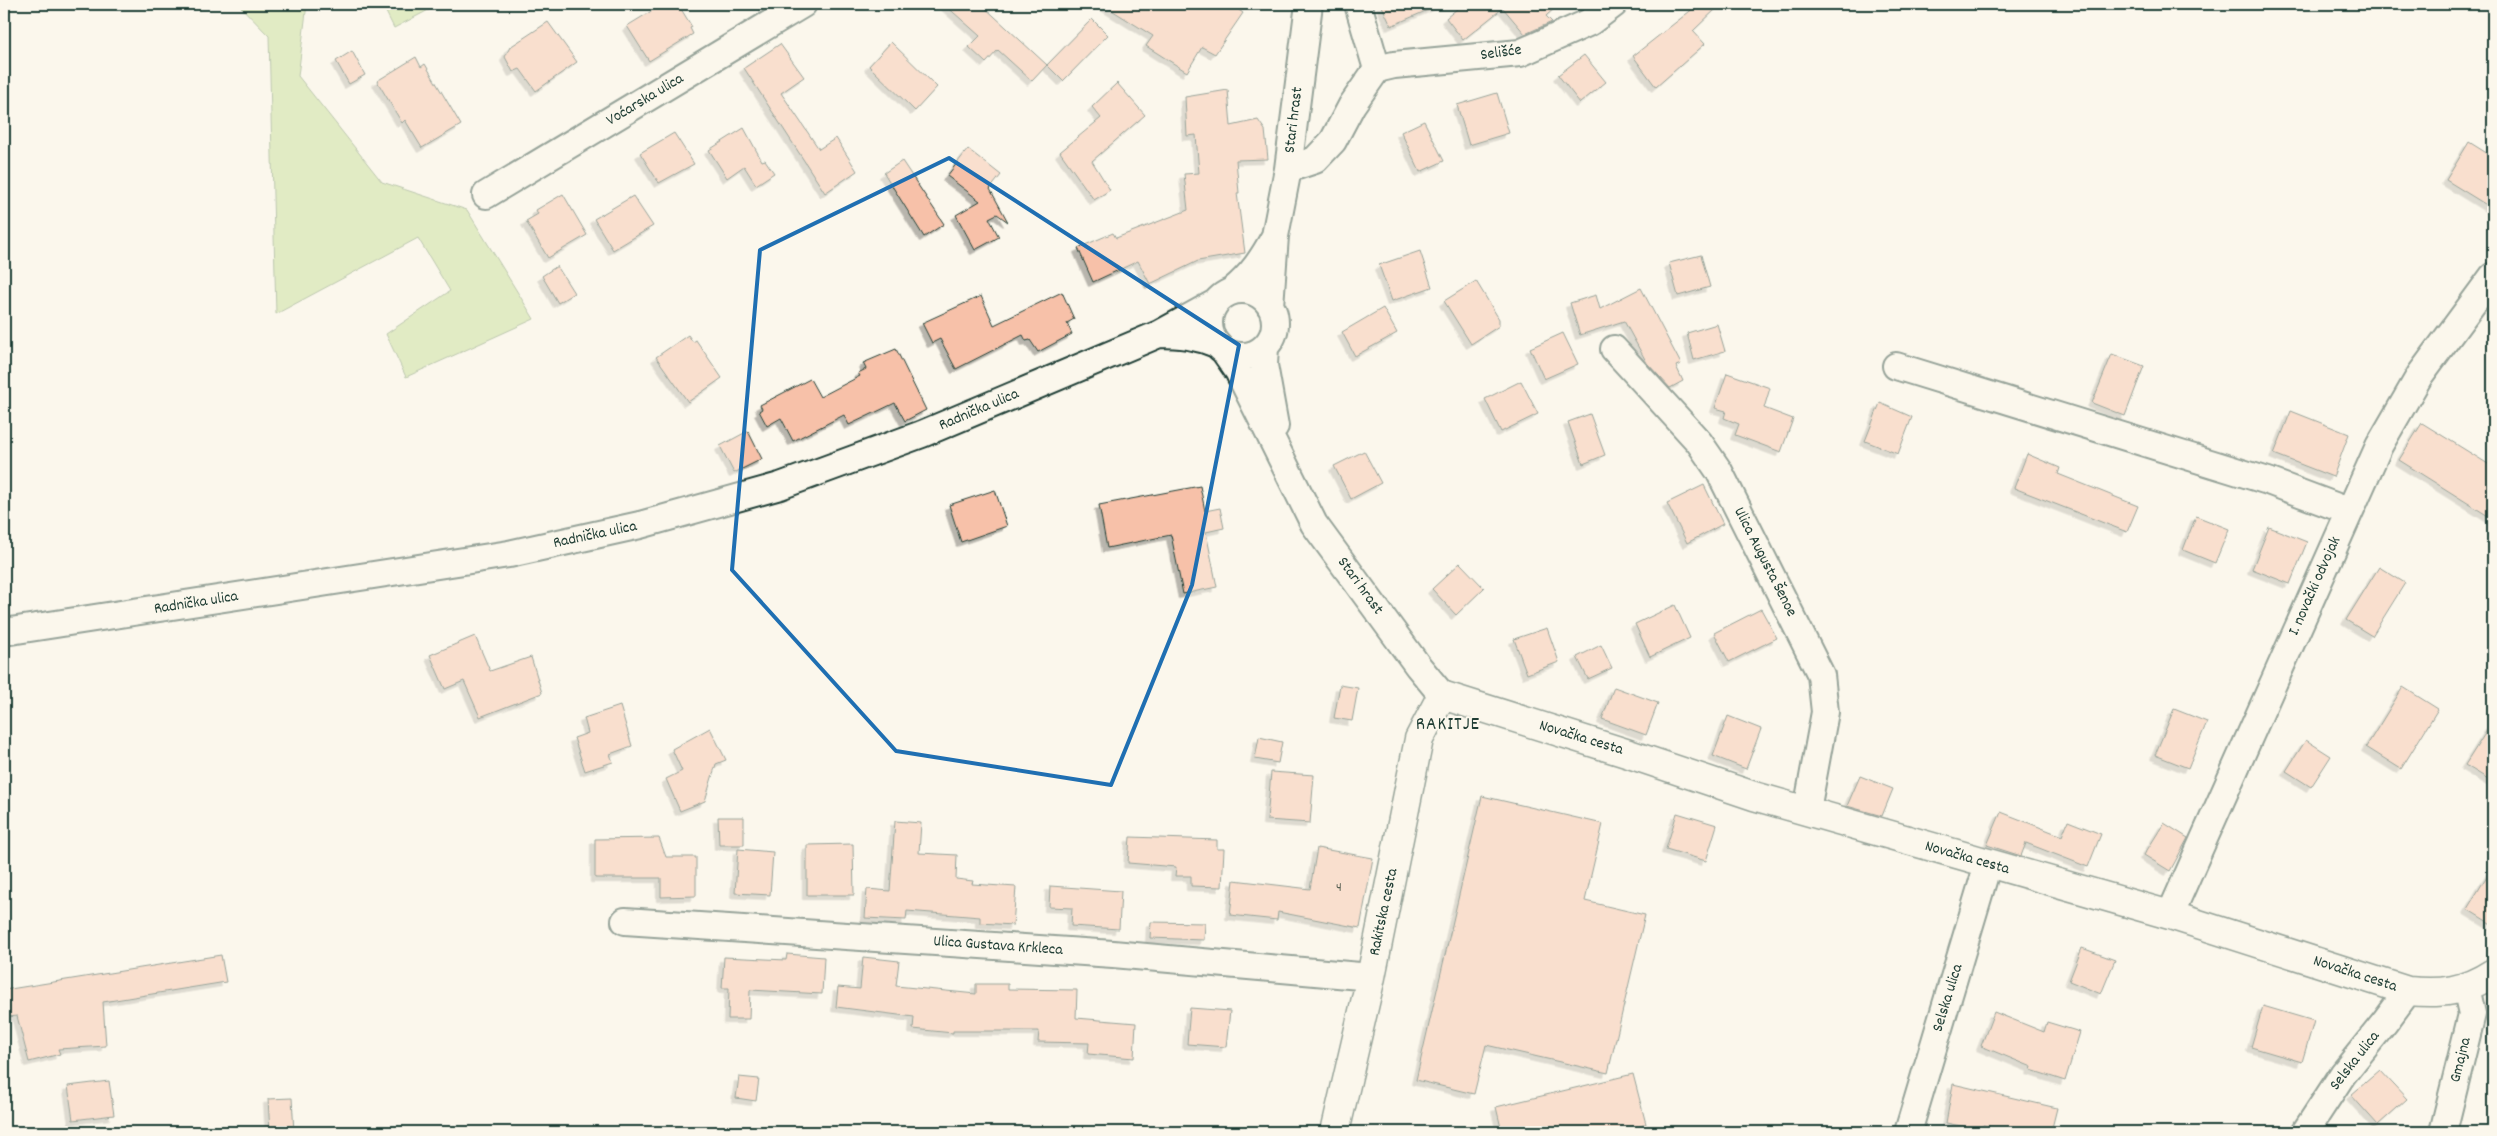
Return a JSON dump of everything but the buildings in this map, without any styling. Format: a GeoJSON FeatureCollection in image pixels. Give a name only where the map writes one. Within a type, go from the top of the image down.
{"type":"FeatureCollection","features":[{"type":"Feature","properties":{"kind":"street","name":"Voćarska ulica"},"geometry":{"type":"LineString","coordinates":[[486,195],[803,4]]}},
{"type":"Feature","properties":{"kind":"street","name":"Stari hrast"},"geometry":{"type":"LineString","coordinates":[[1270,306],[1275,236],[1288,169],[1309,4]]}},
{"type":"Feature","properties":{"kind":"street"},"geometry":{"type":"LineString","coordinates":[[1288,169],[1315,160],[1334,141],[1352,105],[1377,69],[1358,4]]}},
{"type":"Feature","properties":{"kind":"street","name":"Selišće"},"geometry":{"type":"LineString","coordinates":[[1377,69],[1394,65],[1520,53],[1590,22],[1614,4]]}},
{"type":"Feature","properties":{"kind":"street","name":"Stari hrast"},"geometry":{"type":"LineString","coordinates":[[1223,297],[1250,277],[1263,260],[1275,236]]}},
{"type":"Feature","properties":{"kind":"street","name":"I. novački odvojak"},"geometry":{"type":"LineString","coordinates":[[2170,915],[2378,446],[2420,375],[2493,276]]}},
{"type":"Feature","properties":{"kind":"street"},"geometry":{"type":"LineString","coordinates":[[1243,290],[1254,292],[1270,306],[1274,316],[1274,327],[1271,338],[1265,347],[1245,356],[1234,355],[1220,347],[1210,335],[1208,324],[1223,297],[1243,290]]}},
{"type":"Feature","properties":{"kind":"street","name":"Radnička ulica"},"geometry":{"type":"LineString","coordinates":[[4,632],[500,556],[640,525],[780,486],[913,437],[1158,334],[1223,297]]}},
{"type":"Feature","properties":{"kind":"street","name":"Radnička ulica"},"geometry":{"type":"LineString","coordinates":[[1158,334],[1179,334],[1198,337],[1220,347]]}},
{"type":"Feature","properties":{"kind":"street","name":"Stari hrast"},"geometry":{"type":"LineString","coordinates":[[1220,347],[1238,371],[1314,524],[1418,666],[1442,695]]}},
{"type":"Feature","properties":{"kind":"street","name":"Stari hrast"},"geometry":{"type":"LineString","coordinates":[[1265,347],[1264,365],[1272,415],[1287,470]]}},
{"type":"Feature","properties":{"kind":"street","name":"Ulica Augusta Šenoe"},"geometry":{"type":"LineString","coordinates":[[1614,349],[1699,442],[1719,471],[1821,675],[1825,712],[1807,810]]}},
{"type":"Feature","properties":{"kind":"street"},"geometry":{"type":"LineString","coordinates":[[1896,366],[2268,481],[2348,511]]}},
{"type":"Feature","properties":{"kind":"street","name":"Novačka cesta"},"geometry":{"type":"LineString","coordinates":[[1442,695],[1754,796],[2170,915],[2408,991],[2438,994],[2466,987],[2493,973]]}},
{"type":"Feature","properties":{"kind":"street","name":"Rakitska cesta"},"geometry":{"type":"LineString","coordinates":[[1335,1132],[1371,977],[1419,739],[1442,695]]}},
{"type":"Feature","properties":{"kind":"street","name":"Selska ulica"},"geometry":{"type":"LineString","coordinates":[[1908,1132],[1988,864]]}},
{"type":"Feature","properties":{"kind":"street","name":"Ulica Gustava Krkleca"},"geometry":{"type":"LineString","coordinates":[[625,921],[1103,953],[1371,977]]}},
{"type":"Feature","properties":{"kind":"street","name":"Gmajna"},"geometry":{"type":"LineString","coordinates":[[2443,1132],[2483,1018],[2466,987]]}},
{"type":"Feature","properties":{"kind":"street","name":"Selska ulica"},"geometry":{"type":"LineString","coordinates":[[2305,1132],[2343,1074],[2408,991]]}},
{"type":"Feature","properties":{"kind":"highlighted area"},"geometry":{"type":"Polygon","coordinates":[[[949,158],[1239,345],[1192,585],[1111,785],[896,751],[732,570],[760,250],[949,158]]]}},
{"type":"Feature","properties":{"kind":"green space"},"geometry":{"type":"Polygon","coordinates":[[[238,4],[307,4],[298,76],[382,182],[467,210],[534,319],[406,377],[386,334],[450,291],[418,238],[276,314],[269,36],[238,4]]]}},
{"type":"Feature","properties":{"kind":"green space"},"geometry":{"type":"Polygon","coordinates":[[[382,4],[440,4],[394,28],[382,4]]]}},
{"type":"Feature","properties":{"kind":"district","name":"RAKITJE"},"geometry":{"type":"Point","coordinates":[1448,725]}}]}
